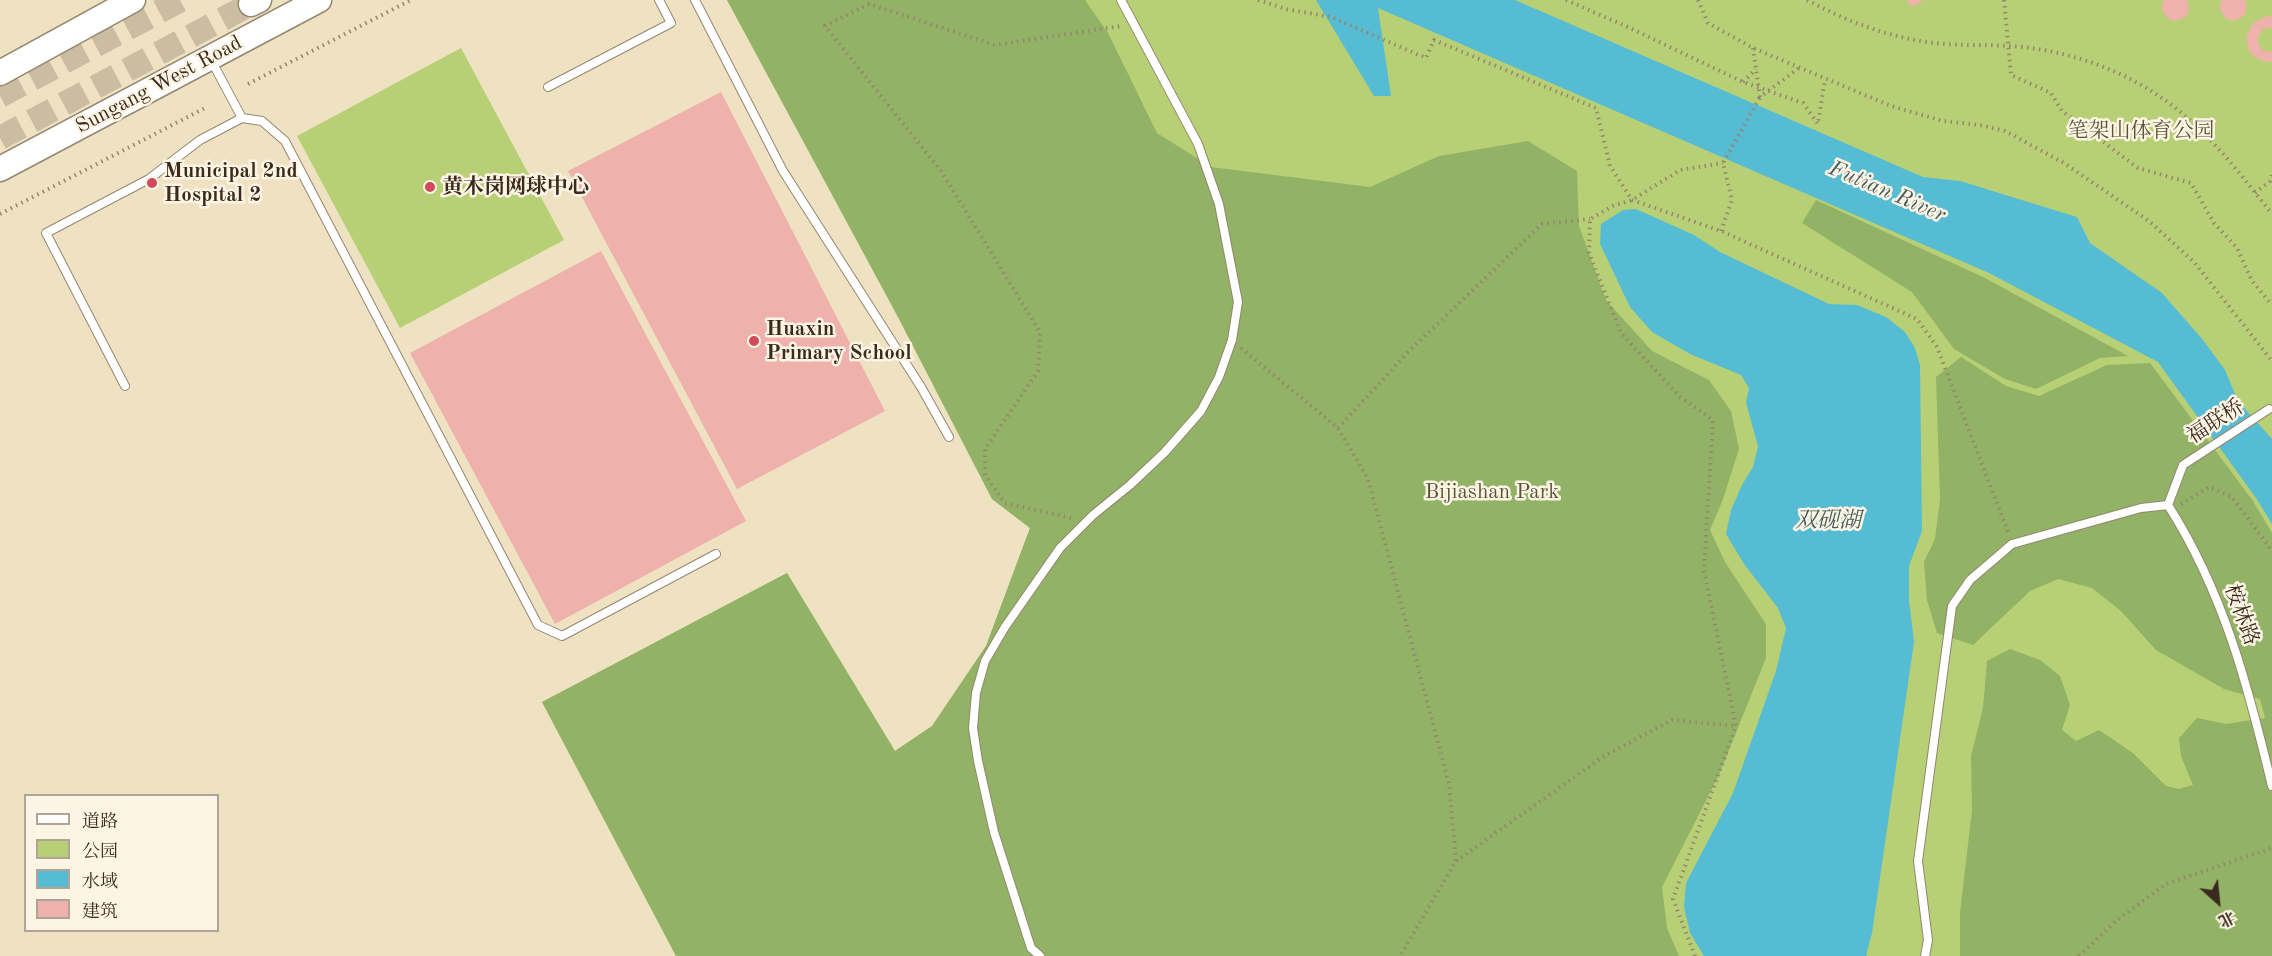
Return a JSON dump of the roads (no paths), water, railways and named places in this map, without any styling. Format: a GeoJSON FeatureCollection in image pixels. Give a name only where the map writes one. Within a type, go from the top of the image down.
{"type":"FeatureCollection","features":[{"type":"Feature","properties":{"kind":"main road"},"geometry":{"type":"LineString","coordinates":[[0,73],[133,0]]}},
{"type":"Feature","properties":{"kind":"main road","name":"Sungang West Road"},"geometry":{"type":"LineString","coordinates":[[0,170],[319,0]]}},
{"type":"Feature","properties":{"kind":"lane"},"geometry":{"type":"LineString","coordinates":[[548,87],[671,23],[659,0]]}},
{"type":"Feature","properties":{"kind":"lane"},"geometry":{"type":"LineString","coordinates":[[695,0],[783,171],[921,387],[949,437]]}},
{"type":"Feature","properties":{"kind":"lane"},"geometry":{"type":"LineString","coordinates":[[1040,956],[1032,948],[994,832],[975,739],[976,693],[985,661],[1005,627],[1060,548],[1165,452],[1200,411],[1219,377],[1232,340],[1238,302],[1219,204],[1198,144],[1121,0]]}},
{"type":"Feature","properties":{"kind":"lane"},"geometry":{"type":"LineString","coordinates":[[210,58],[242,118]]}},
{"type":"Feature","properties":{"kind":"lane"},"geometry":{"type":"LineString","coordinates":[[124,386],[46,233],[149,179],[200,140],[242,118],[262,121],[285,141],[538,625],[562,636],[716,554]]}},
{"type":"Feature","properties":{"kind":"lane","name":"福联桥"},"geometry":{"type":"LineString","coordinates":[[2170,508],[2183,465],[2269,409]]}},
{"type":"Feature","properties":{"kind":"lane"},"geometry":{"type":"LineString","coordinates":[[1925,956],[1928,940],[1918,861],[1952,606],[1970,580],[2012,544],[2141,508],[2170,508]]}},
{"type":"Feature","properties":{"kind":"lane","name":"桉林路"},"geometry":{"type":"LineString","coordinates":[[2170,508],[2220,604],[2254,709],[2272,786]]}},
{"type":"Feature","properties":{"kind":"water","name":"Futian River"},"geometry":{"type":"Polygon","coordinates":[[[1316,0],[1515,0],[1923,177],[1960,181],[2077,217],[2090,243],[2162,293],[2203,340],[2225,370],[2238,401],[2272,439],[2272,524],[2256,498],[2158,362],[1989,273],[1378,8],[1391,96],[1374,96],[1316,0]]]}},
{"type":"Feature","properties":{"kind":"water","name":"双砚湖"},"geometry":{"type":"Polygon","coordinates":[[[1636,209],[1694,235],[1720,252],[1829,304],[1857,305],[1886,317],[1905,332],[1915,348],[1920,365],[1922,531],[1909,566],[1909,600],[1914,642],[1872,933],[1866,956],[1704,956],[1690,933],[1684,907],[1686,883],[1733,793],[1776,671],[1786,628],[1778,608],[1744,564],[1726,534],[1731,510],[1753,467],[1758,446],[1746,403],[1749,388],[1741,375],[1690,354],[1652,332],[1630,307],[1600,244],[1601,224],[1623,210],[1636,209]]]}},
{"type":"Feature","properties":{"kind":"tunnel"},"geometry":{"type":"LineString","coordinates":[[0,96],[181,0]]}},
{"type":"Feature","properties":{"kind":"tunnel"},"geometry":{"type":"LineString","coordinates":[[0,138],[251,4]]}},
{"type":"Feature","properties":{"kind":"place","name":"Municipal 2nd Hospital 2"},"geometry":{"type":"Point","coordinates":[152,183]}},
{"type":"Feature","properties":{"kind":"place","name":"黄木岗网球中心"},"geometry":{"type":"Point","coordinates":[430,187]}},
{"type":"Feature","properties":{"kind":"place","name":"Huaxin Primary School"},"geometry":{"type":"Point","coordinates":[754,341]}},
{"type":"Feature","properties":{"kind":"park label","name":"笔架山体育公园"},"geometry":{"type":"Point","coordinates":[2141,131]}},
{"type":"Feature","properties":{"kind":"park label","name":"Bijiashan Park"},"geometry":{"type":"Point","coordinates":[1492,492]}}]}
